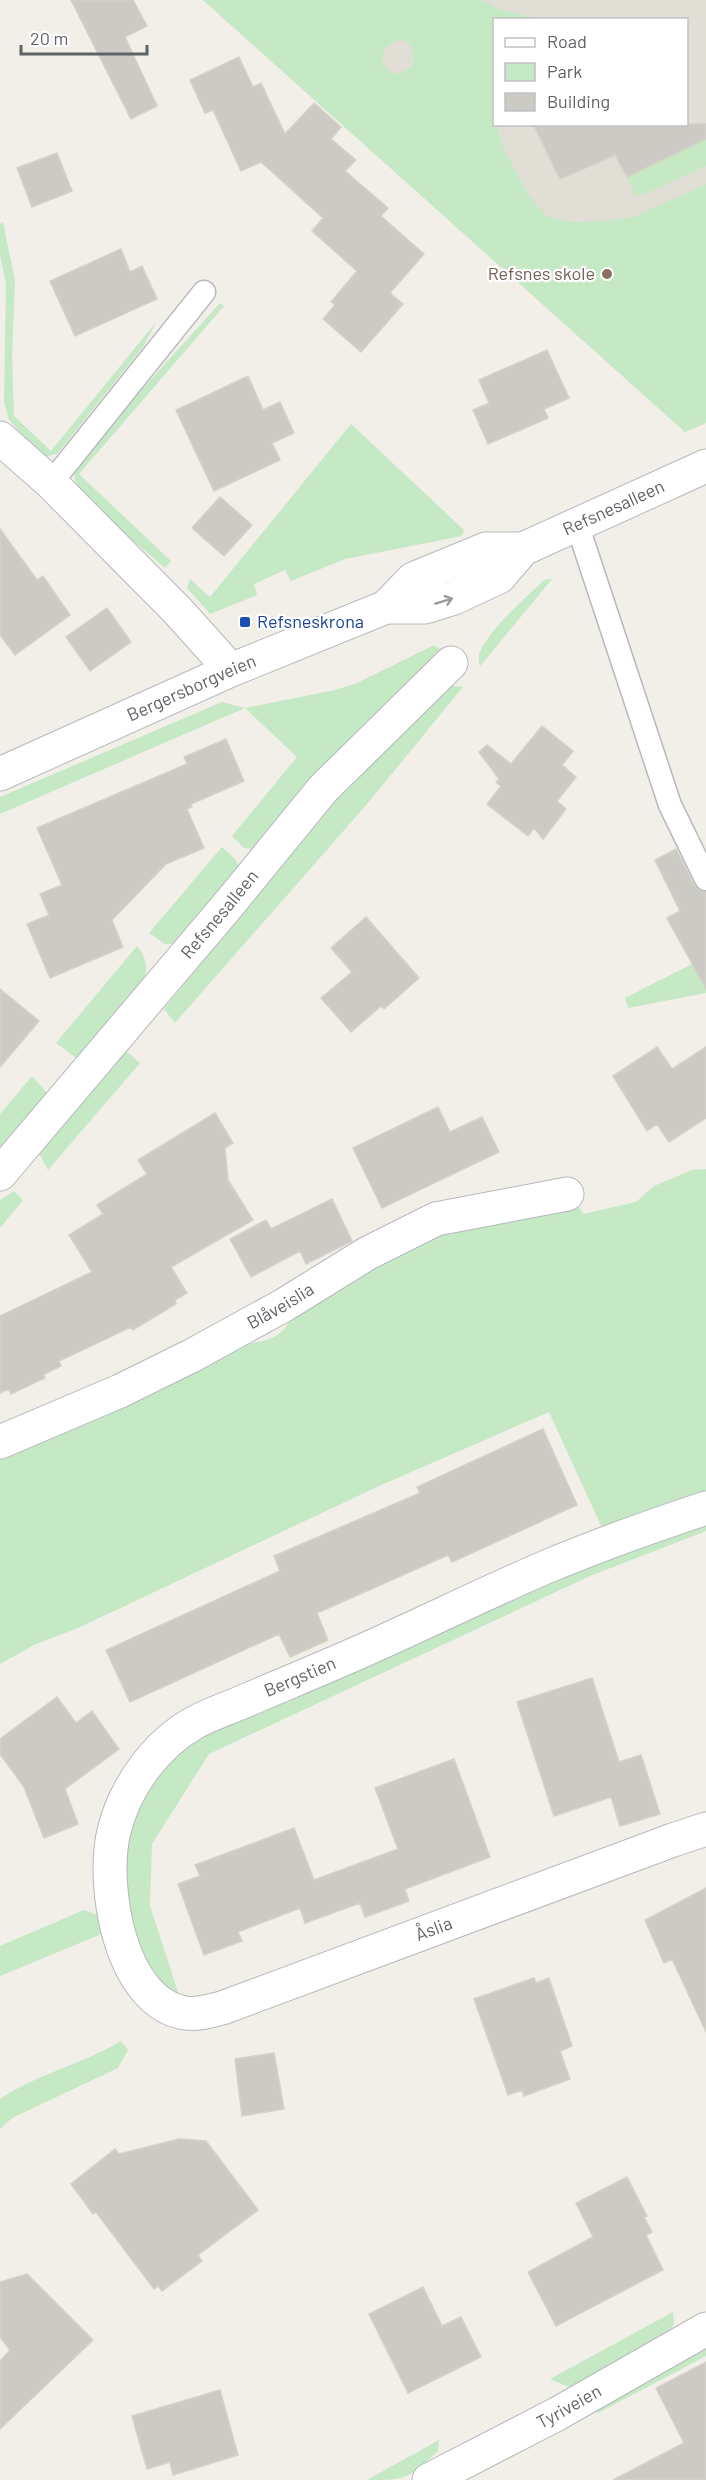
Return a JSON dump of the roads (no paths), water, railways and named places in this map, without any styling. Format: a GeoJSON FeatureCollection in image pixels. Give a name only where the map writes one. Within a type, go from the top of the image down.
{"type":"FeatureCollection","features":[{"type":"Feature","properties":{"kind":"street"},"geometry":{"type":"LineString","coordinates":[[0,438],[51,483],[184,617],[231,670]]}},
{"type":"Feature","properties":{"kind":"street","name":"Refsnesalleen"},"geometry":{"type":"LineString","coordinates":[[524,549],[706,466]]}},
{"type":"Feature","properties":{"kind":"street","name":"Bergersborgveien"},"geometry":{"type":"LineString","coordinates":[[0,774],[231,670],[386,606],[413,579],[486,549],[524,549]]}},
{"type":"Feature","properties":{"kind":"street","name":"Refsnesalleen"},"geometry":{"type":"LineString","coordinates":[[0,1174],[230,904],[323,789],[451,663]]}},
{"type":"Feature","properties":{"kind":"street","name":"Blåveislia"},"geometry":{"type":"LineString","coordinates":[[0,1442],[120,1391],[193,1355],[285,1305],[368,1253],[436,1219],[567,1194]]}},
{"type":"Feature","properties":{"kind":"street","name":"Bergstien"},"geometry":{"type":"LineString","coordinates":[[160,2003],[143,1988],[127,1959],[114,1913],[110,1873],[114,1831],[126,1798],[140,1772],[162,1748],[194,1723],[373,1646],[545,1568],[637,1531],[706,1508]]}},
{"type":"Feature","properties":{"kind":"street","name":"Åslia"},"geometry":{"type":"LineString","coordinates":[[160,2003],[186,2013],[199,2014],[222,2008],[706,1829]]}},
{"type":"Feature","properties":{"kind":"street","name":"Tyriveien"},"geometry":{"type":"LineString","coordinates":[[429,2480],[556,2414],[706,2329]]}},
{"type":"Feature","properties":{"kind":"lane"},"geometry":{"type":"LineString","coordinates":[[51,483],[204,292]]}},
{"type":"Feature","properties":{"kind":"lane"},"geometry":{"type":"LineString","coordinates":[[577,524],[666,796],[706,879]]}},
{"type":"Feature","properties":{"kind":"place","name":"Refsnes skole"},"geometry":{"type":"Point","coordinates":[607,274]}},
{"type":"Feature","properties":{"kind":"place","name":"Refsneskrona"},"geometry":{"type":"Point","coordinates":[245,622]}}]}
